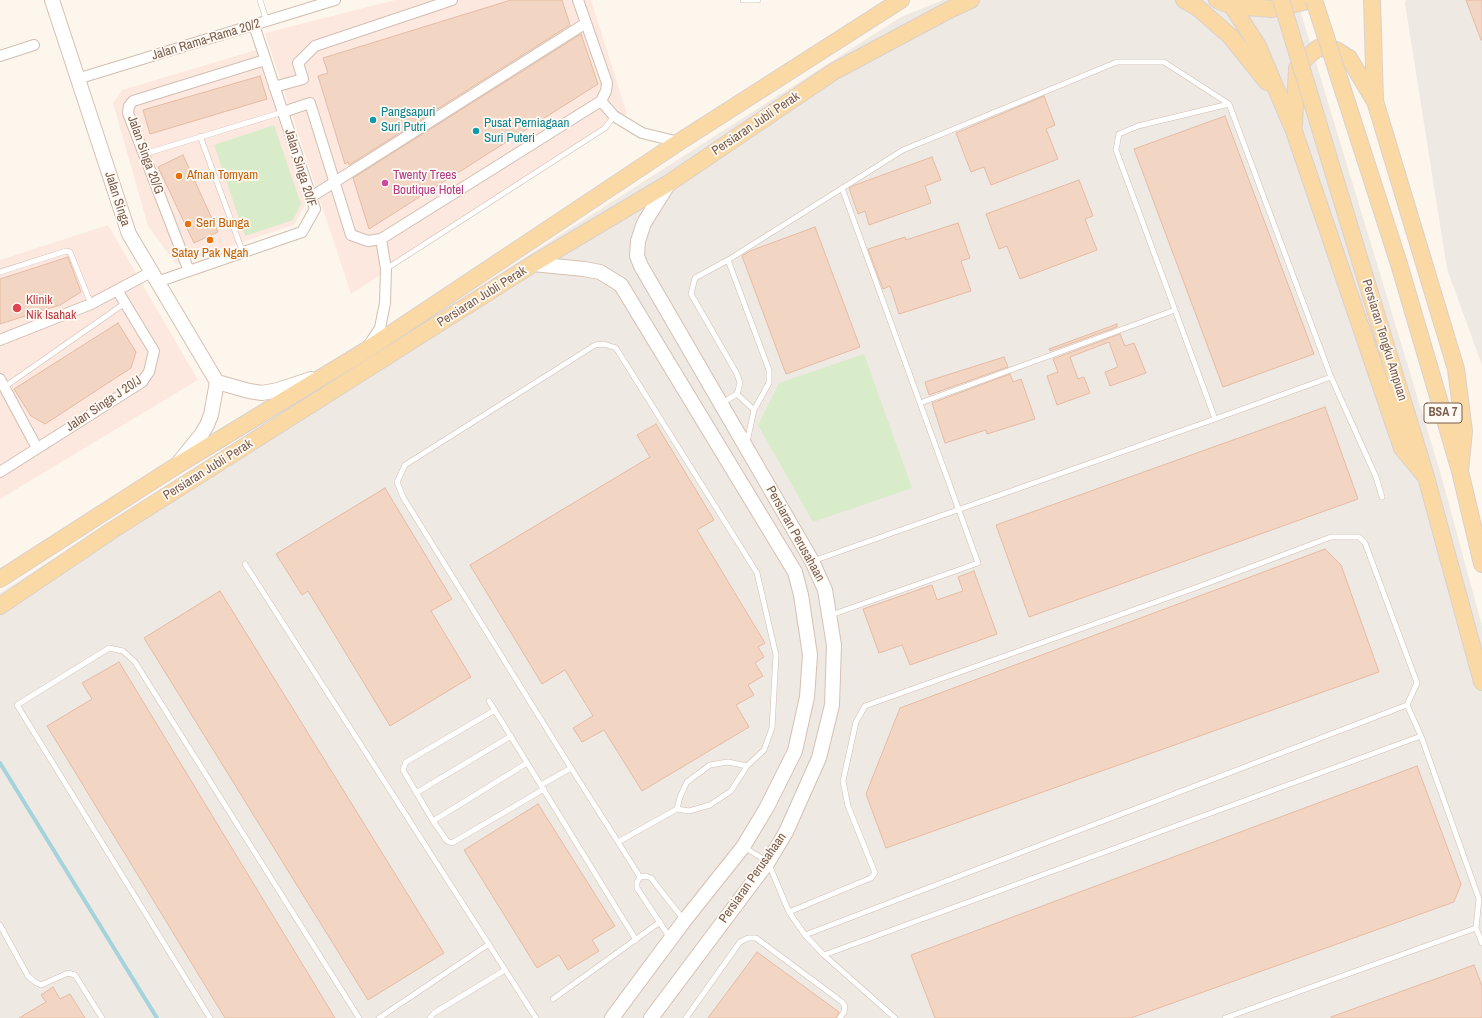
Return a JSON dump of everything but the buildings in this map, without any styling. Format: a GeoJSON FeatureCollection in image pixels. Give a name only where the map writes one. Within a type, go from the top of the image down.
{"type":"FeatureCollection","features":[{"type":"Feature","properties":{"kind":"main road","name":"Jalan Singa"},"geometry":{"type":"LineString","coordinates":[[52,0],[129,234],[217,382]]}},
{"type":"Feature","properties":{"kind":"main road","name":"Persiaran Jubli Perak"},"geometry":{"type":"LineString","coordinates":[[0,579],[176,466],[365,351],[679,142],[901,0]]}},
{"type":"Feature","properties":{"kind":"main road","name":"Persiaran Jubli Perak"},"geometry":{"type":"LineString","coordinates":[[0,606],[111,531],[533,264],[669,183],[833,72],[971,0]]}},
{"type":"Feature","properties":{"kind":"main road"},"geometry":{"type":"LineString","coordinates":[[1184,0],[1198,8],[1230,36],[1280,98]]}},
{"type":"Feature","properties":{"kind":"main road"},"geometry":{"type":"LineString","coordinates":[[1217,0],[1232,6],[1272,10],[1313,0]]}},
{"type":"Feature","properties":{"kind":"main road","name":"Persiaran Tengku Ampuan"},"geometry":{"type":"LineString","coordinates":[[1281,0],[1426,477],[1482,682]]}},
{"type":"Feature","properties":{"kind":"main road","name":"BSA 7"},"geometry":{"type":"LineString","coordinates":[[1313,0],[1398,264],[1460,471],[1482,564]]}},
{"type":"Feature","properties":{"kind":"main road"},"geometry":{"type":"LineString","coordinates":[[1372,0],[1375,101]]}},
{"type":"Feature","properties":{"kind":"main road"},"geometry":{"type":"LineString","coordinates":[[1373,21],[1376,0]]}},
{"type":"Feature","properties":{"kind":"main road"},"geometry":{"type":"LineString","coordinates":[[1232,6],[1258,46],[1294,131],[1402,448],[1426,477]]}},
{"type":"Feature","properties":{"kind":"main road"},"geometry":{"type":"LineString","coordinates":[[1294,131],[1297,68],[1318,48],[1336,50],[1349,58],[1375,101],[1456,369],[1464,431],[1460,471]]}},
{"type":"Feature","properties":{"kind":"main road","name":"Persiaran Perusahaan"},"geometry":{"type":"LineString","coordinates":[[651,1018],[768,862],[786,832],[819,758],[832,705],[834,645],[825,590],[812,561],[641,266],[638,256],[638,241],[644,223],[669,183]]}},
{"type":"Feature","properties":{"kind":"main road","name":"Persiaran Perusahaan"},"geometry":{"type":"LineString","coordinates":[[533,264],[600,272],[621,285],[795,572],[801,595],[810,654],[807,697],[795,751],[768,807],[743,847],[684,921],[612,1018]]}},
{"type":"Feature","properties":{"kind":"main road"},"geometry":{"type":"LineString","coordinates":[[176,466],[201,435],[207,425],[211,415],[217,382],[262,393],[278,390],[330,373]]}},
{"type":"Feature","properties":{"kind":"street","name":"Jalan Rama-Rama 20/2"},"geometry":{"type":"LineString","coordinates":[[77,79],[335,0]]}},
{"type":"Feature","properties":{"kind":"street"},"geometry":{"type":"LineString","coordinates":[[274,87],[303,79],[298,62],[315,46],[452,0]]}},
{"type":"Feature","properties":{"kind":"street"},"geometry":{"type":"LineString","coordinates":[[283,112],[310,103],[351,235],[368,241],[381,239],[601,100],[606,92],[607,83],[578,0]]}},
{"type":"Feature","properties":{"kind":"street"},"geometry":{"type":"LineString","coordinates":[[311,197],[586,23]]}},
{"type":"Feature","properties":{"kind":"street","name":"Jalan Singa 20/F"},"geometry":{"type":"LineString","coordinates":[[0,340],[90,304],[117,290],[154,277],[189,271],[302,232],[315,209],[254,25]]}},
{"type":"Feature","properties":{"kind":"street"},"geometry":{"type":"LineString","coordinates":[[0,56],[34,45]]}},
{"type":"Feature","properties":{"kind":"street","name":"Jalan Singa 20/G"},"geometry":{"type":"LineString","coordinates":[[189,271],[128,113],[129,106],[133,101],[265,60]]}},
{"type":"Feature","properties":{"kind":"street"},"geometry":{"type":"LineString","coordinates":[[601,100],[614,116],[642,133],[679,142]]}},
{"type":"Feature","properties":{"kind":"street"},"geometry":{"type":"LineString","coordinates":[[365,351],[380,328],[385,303],[386,269],[381,239]]}},
{"type":"Feature","properties":{"kind":"street","name":"Jalan Singa J 20/J"},"geometry":{"type":"LineString","coordinates":[[0,472],[142,382],[149,372],[154,351],[117,290]]}},
{"type":"Feature","properties":{"kind":"street"},"geometry":{"type":"LineString","coordinates":[[1,385],[37,448]]}},
{"type":"Feature","properties":{"kind":"lane"},"geometry":{"type":"LineString","coordinates":[[260,0],[267,22]]}},
{"type":"Feature","properties":{"kind":"lane"},"geometry":{"type":"LineString","coordinates":[[743,0],[758,0]]}},
{"type":"Feature","properties":{"kind":"lane"},"geometry":{"type":"LineString","coordinates":[[721,404],[737,394],[740,383],[737,374],[691,294],[695,278],[728,260],[903,150],[1118,62],[1164,62],[1229,104],[1331,377],[1376,477],[1382,497]]}},
{"type":"Feature","properties":{"kind":"lane"},"geometry":{"type":"LineString","coordinates":[[1215,419],[1116,150],[1119,134],[1138,126],[1229,104]]}},
{"type":"Feature","properties":{"kind":"lane"},"geometry":{"type":"LineString","coordinates":[[144,154],[283,112]]}},
{"type":"Feature","properties":{"kind":"lane"},"geometry":{"type":"LineString","coordinates":[[386,269],[605,128],[614,116]]}},
{"type":"Feature","properties":{"kind":"lane"},"geometry":{"type":"LineString","coordinates":[[200,136],[243,253]]}},
{"type":"Feature","properties":{"kind":"lane"},"geometry":{"type":"LineString","coordinates":[[829,616],[978,563],[842,188]]}},
{"type":"Feature","properties":{"kind":"lane"},"geometry":{"type":"LineString","coordinates":[[0,272],[66,251],[70,252],[90,304]]}},
{"type":"Feature","properties":{"kind":"lane"},"geometry":{"type":"LineString","coordinates":[[728,260],[769,370],[769,383],[754,410],[746,448]]}},
{"type":"Feature","properties":{"kind":"lane"},"geometry":{"type":"LineString","coordinates":[[1,385],[125,303]]}},
{"type":"Feature","properties":{"kind":"lane"},"geometry":{"type":"LineString","coordinates":[[920,403],[1175,310]]}},
{"type":"Feature","properties":{"kind":"lane"},"geometry":{"type":"LineString","coordinates":[[618,842],[677,809],[689,811],[710,805],[731,791],[747,766],[764,750],[772,728],[776,655],[757,573],[616,348],[604,344],[595,345],[405,465],[397,482],[403,497],[571,768],[640,877]]}},
{"type":"Feature","properties":{"kind":"lane"},"geometry":{"type":"LineString","coordinates":[[812,561],[1331,377]]}},
{"type":"Feature","properties":{"kind":"lane"},"geometry":{"type":"LineString","coordinates":[[737,394],[754,410]]}},
{"type":"Feature","properties":{"kind":"lane"},"geometry":{"type":"LineString","coordinates":[[789,912],[871,878],[875,873],[848,806],[843,781],[856,722],[865,706],[1195,588],[1330,537],[1359,537],[1364,543],[1417,684],[1407,705],[806,935]]}},
{"type":"Feature","properties":{"kind":"lane"},"geometry":{"type":"LineString","coordinates":[[245,564],[536,1018]]}},
{"type":"Feature","properties":{"kind":"lane"},"geometry":{"type":"LineString","coordinates":[[210,1018],[17,705],[109,648],[123,651],[135,662],[359,1018]]}},
{"type":"Feature","properties":{"kind":"lane"},"geometry":{"type":"LineString","coordinates":[[489,701],[636,940]]}},
{"type":"Feature","properties":{"kind":"lane"},"geometry":{"type":"LineString","coordinates":[[1407,705],[1421,736],[1479,899],[1476,928],[1482,943]]}},
{"type":"Feature","properties":{"kind":"lane"},"geometry":{"type":"LineString","coordinates":[[495,710],[406,762],[403,770],[433,821],[447,841],[452,843],[571,768]]}},
{"type":"Feature","properties":{"kind":"lane"},"geometry":{"type":"LineString","coordinates":[[416,793],[511,736]]}},
{"type":"Feature","properties":{"kind":"lane"},"geometry":{"type":"LineString","coordinates":[[824,955],[1421,736]]}},
{"type":"Feature","properties":{"kind":"lane"},"geometry":{"type":"LineString","coordinates":[[677,809],[680,796],[687,782],[710,765],[728,762],[747,766]]}},
{"type":"Feature","properties":{"kind":"lane"},"geometry":{"type":"LineString","coordinates":[[433,821],[527,763]]}},
{"type":"Feature","properties":{"kind":"lane"},"geometry":{"type":"LineString","coordinates":[[743,847],[768,862],[789,912],[806,935],[824,955],[895,1018]]}},
{"type":"Feature","properties":{"kind":"lane"},"geometry":{"type":"LineString","coordinates":[[640,877],[646,876],[651,878],[684,921]]}},
{"type":"Feature","properties":{"kind":"lane"},"geometry":{"type":"LineString","coordinates":[[640,877],[637,882],[638,888],[671,938]]}},
{"type":"Feature","properties":{"kind":"lane"},"geometry":{"type":"LineString","coordinates":[[553,999],[660,922]]}},
{"type":"Feature","properties":{"kind":"lane"},"geometry":{"type":"LineString","coordinates":[[0,925],[28,976],[35,982],[41,984],[68,973],[76,975],[102,1018]]}},
{"type":"Feature","properties":{"kind":"lane"},"geometry":{"type":"LineString","coordinates":[[1225,1018],[1476,928]]}},
{"type":"Feature","properties":{"kind":"lane"},"geometry":{"type":"LineString","coordinates":[[686,1018],[740,942],[748,938],[756,938],[842,1002],[845,1006],[844,1012],[840,1018]]}},
{"type":"Feature","properties":{"kind":"lane"},"geometry":{"type":"LineString","coordinates":[[379,1018],[489,944]]}},
{"type":"Feature","properties":{"kind":"lane"},"geometry":{"type":"LineString","coordinates":[[430,1018],[434,1013],[505,970]]}},
{"type":"Feature","properties":{"kind":"shaded area"},"geometry":{"type":"Polygon","coordinates":[[[395,0],[591,0],[627,114],[351,294],[265,33],[395,0]]]}},
{"type":"Feature","properties":{"kind":"shaded area"},"geometry":{"type":"Polygon","coordinates":[[[943,0],[1297,0],[1441,475],[1482,626],[1482,1018],[0,1018],[0,593],[901,17],[943,0]]]}},
{"type":"Feature","properties":{"kind":"shaded area"},"geometry":{"type":"Polygon","coordinates":[[[1406,0],[1482,0],[1482,365],[1447,269],[1405,3],[1406,0]]]}},
{"type":"Feature","properties":{"kind":"shaded area"},"geometry":{"type":"Polygon","coordinates":[[[256,50],[306,203],[294,225],[176,264],[148,226],[113,103],[122,90],[256,50]]]}},
{"type":"Feature","properties":{"kind":"shaded area"},"geometry":{"type":"Polygon","coordinates":[[[108,225],[198,380],[0,499],[0,260],[108,225]]]}},
{"type":"Feature","properties":{"kind":"green space"},"geometry":{"type":"Polygon","coordinates":[[[274,125],[301,204],[293,220],[245,236],[214,145],[274,125]]]}},
{"type":"Feature","properties":{"kind":"green space"},"geometry":{"type":"Polygon","coordinates":[[[864,354],[912,488],[813,522],[758,425],[779,383],[864,354]]]}},
{"type":"Feature","properties":{"kind":"waterway"},"geometry":{"type":"LineString","coordinates":[[0,763],[157,1018]]}},
{"type":"Feature","properties":{"kind":"place","name":"Pangsapuri Suri Putri"},"geometry":{"type":"Point","coordinates":[373,120]}},
{"type":"Feature","properties":{"kind":"place","name":"Pusat Perniagaan Suri Puteri"},"geometry":{"type":"Point","coordinates":[476,131]}},
{"type":"Feature","properties":{"kind":"place","name":"Afnan Tomyam"},"geometry":{"type":"Point","coordinates":[179,176]}},
{"type":"Feature","properties":{"kind":"place","name":"Twenty Trees Boutique Hotel"},"geometry":{"type":"Point","coordinates":[385,183]}},
{"type":"Feature","properties":{"kind":"place","name":"Seri Bunga"},"geometry":{"type":"Point","coordinates":[188,224]}},
{"type":"Feature","properties":{"kind":"place","name":"Satay Pak Ngah"},"geometry":{"type":"Point","coordinates":[210,240]}},
{"type":"Feature","properties":{"kind":"place","name":"Klinik Nik Isahak"},"geometry":{"type":"Point","coordinates":[17,308]}}]}
